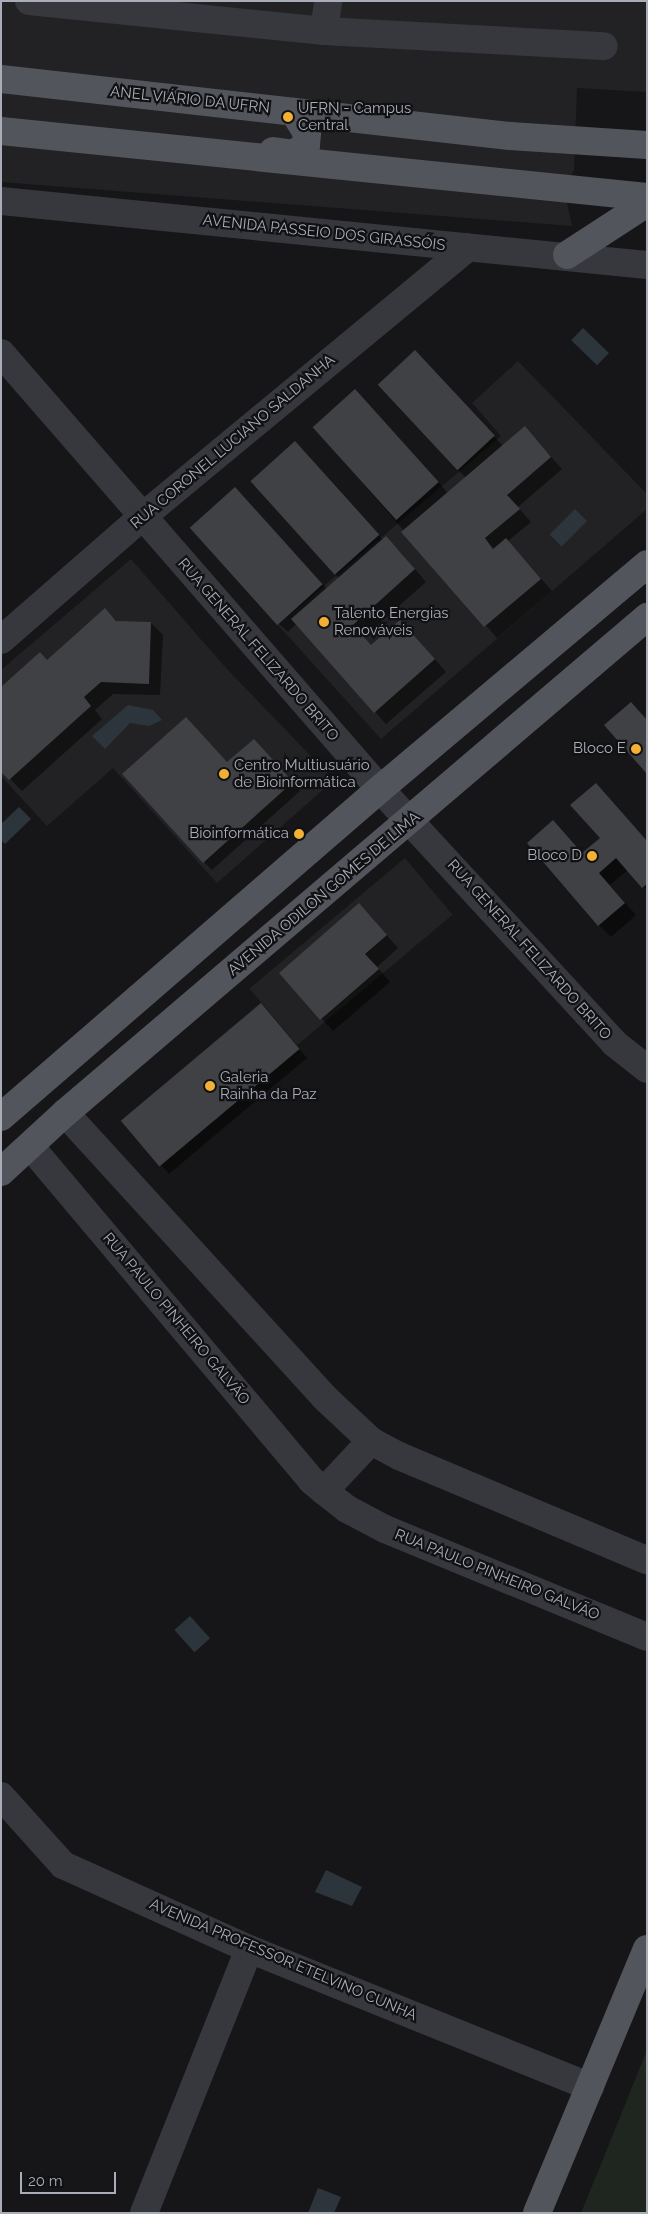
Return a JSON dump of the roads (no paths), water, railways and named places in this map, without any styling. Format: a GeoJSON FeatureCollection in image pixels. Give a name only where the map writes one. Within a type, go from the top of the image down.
{"type":"FeatureCollection","features":[{"type":"Feature","properties":{"kind":"main road","name":"ANEL VIÁRIO DA UFRN"},"geometry":{"type":"LineString","coordinates":[[1,79],[510,136],[647,145]]}},
{"type":"Feature","properties":{"kind":"main road"},"geometry":{"type":"LineString","coordinates":[[113,143],[156,136],[294,154],[303,149],[307,138],[294,112]]}},
{"type":"Feature","properties":{"kind":"main road"},"geometry":{"type":"LineString","coordinates":[[1,131],[647,197]]}},
{"type":"Feature","properties":{"kind":"main road"},"geometry":{"type":"LineString","coordinates":[[567,255],[647,203]]}},
{"type":"Feature","properties":{"kind":"main road"},"geometry":{"type":"LineString","coordinates":[[1,1118],[380,789],[647,564]]}},
{"type":"Feature","properties":{"kind":"main road","name":"AVENIDA ODILON GOMES DE LIMA"},"geometry":{"type":"LineString","coordinates":[[1,1172],[65,1113],[647,617]]}},
{"type":"Feature","properties":{"kind":"main road"},"geometry":{"type":"LineString","coordinates":[[537,2213],[647,1949]]}},
{"type":"Feature","properties":{"kind":"street"},"geometry":{"type":"LineString","coordinates":[[29,1],[324,31],[604,46]]}},
{"type":"Feature","properties":{"kind":"street"},"geometry":{"type":"LineString","coordinates":[[324,31],[328,1]]}},
{"type":"Feature","properties":{"kind":"street","name":"AVENIDA PASSEIO DOS GIRASSÓIS"},"geometry":{"type":"LineString","coordinates":[[1,201],[567,255],[647,265]]}},
{"type":"Feature","properties":{"kind":"street","name":"RUA CORONEL LUCIANO SALDANHA"},"geometry":{"type":"LineString","coordinates":[[1,640],[142,517],[468,247]]}},
{"type":"Feature","properties":{"kind":"street","name":"RUA GENERAL FELIZARDO BRITO"},"geometry":{"type":"LineString","coordinates":[[1,353],[380,789],[411,820],[614,1043],[647,1069]]}},
{"type":"Feature","properties":{"kind":"street"},"geometry":{"type":"LineString","coordinates":[[65,1113],[324,1397],[371,1441],[399,1456],[647,1560]]}},
{"type":"Feature","properties":{"kind":"street","name":"RUA PAULO PINHEIRO GALVÃO"},"geometry":{"type":"LineString","coordinates":[[30,1146],[312,1481],[324,1491],[347,1509],[385,1529],[647,1637]]}},
{"type":"Feature","properties":{"kind":"street"},"geometry":{"type":"LineString","coordinates":[[324,1491],[371,1441]]}},
{"type":"Feature","properties":{"kind":"street","name":"AVENIDA PROFESSOR ETELVINO CUNHA"},"geometry":{"type":"LineString","coordinates":[[1,1796],[63,1865],[249,1949],[590,2087]]}},
{"type":"Feature","properties":{"kind":"street"},"geometry":{"type":"LineString","coordinates":[[144,2213],[249,1949]]}},
{"type":"Feature","properties":{"kind":"place","name":"UFRN - Campus Central"},"geometry":{"type":"Point","coordinates":[288,117]}},
{"type":"Feature","properties":{"kind":"place","name":"Talento Energias Renováveis"},"geometry":{"type":"Point","coordinates":[324,622]}},
{"type":"Feature","properties":{"kind":"place","name":"Bloco E"},"geometry":{"type":"Point","coordinates":[636,749]}},
{"type":"Feature","properties":{"kind":"place","name":"Centro Multiusuário de Bioinformática"},"geometry":{"type":"Point","coordinates":[224,774]}},
{"type":"Feature","properties":{"kind":"place","name":"Bioinformática"},"geometry":{"type":"Point","coordinates":[299,834]}},
{"type":"Feature","properties":{"kind":"place","name":"Bloco D"},"geometry":{"type":"Point","coordinates":[592,856]}},
{"type":"Feature","properties":{"kind":"place","name":"Galeria Rainha da Paz"},"geometry":{"type":"Point","coordinates":[210,1086]}}]}
